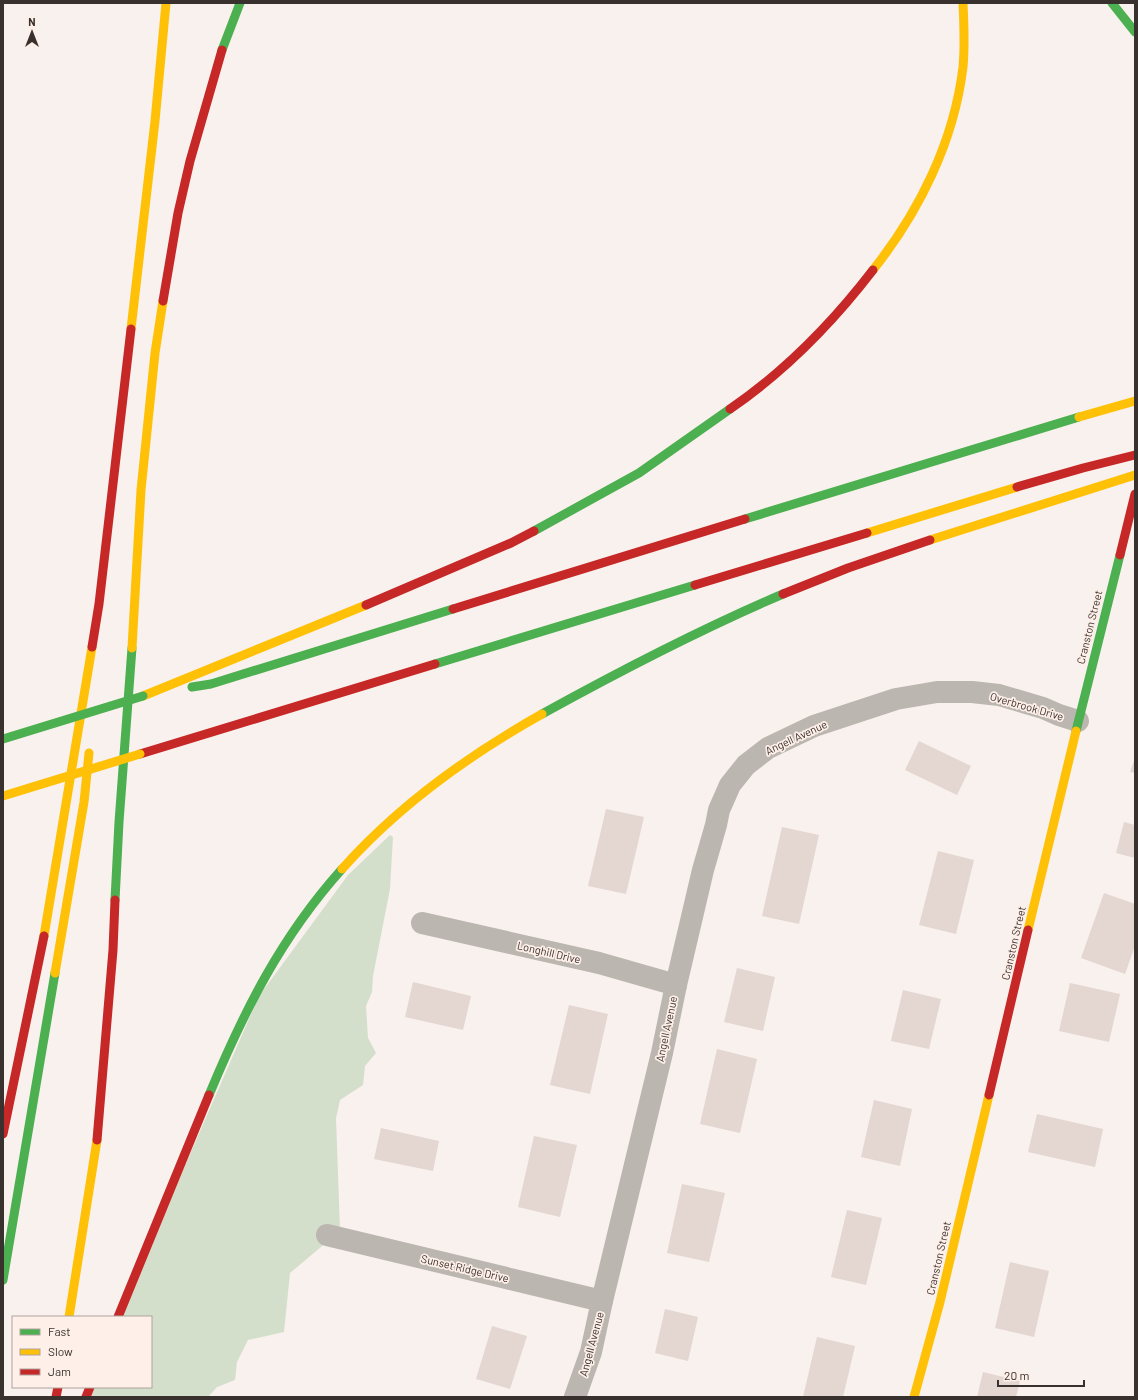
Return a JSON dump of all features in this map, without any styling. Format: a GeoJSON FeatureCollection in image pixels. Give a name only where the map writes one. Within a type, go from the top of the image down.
{"type":"FeatureCollection","features":[{"type":"Feature","properties":{"kind":"main road"},"geometry":{"type":"LineString","coordinates":[[3,1134],[42,946],[99,604],[155,121],[166,3]]}},
{"type":"Feature","properties":{"kind":"main road"},"geometry":{"type":"LineString","coordinates":[[69,1316],[96,1138],[113,950],[119,822],[142,490],[155,353],[178,213],[190,161],[219,57],[240,3]]}},
{"type":"Feature","properties":{"kind":"main road"},"geometry":{"type":"LineString","coordinates":[[3,739],[143,696],[420,583],[511,542],[639,472],[748,397],[775,375],[834,317],[861,286],[883,258],[922,197],[938,162],[950,129],[958,98],[963,66],[963,3]]}},
{"type":"Feature","properties":{"kind":"main road"},"geometry":{"type":"LineString","coordinates":[[1112,3],[1135,32]]}},
{"type":"Feature","properties":{"kind":"main road"},"geometry":{"type":"LineString","coordinates":[[143,696],[211,684],[1088,414],[1135,401]]}},
{"type":"Feature","properties":{"kind":"main road"},"geometry":{"type":"LineString","coordinates":[[3,796],[1083,468],[1135,455]]}},
{"type":"Feature","properties":{"kind":"main road"},"geometry":{"type":"LineString","coordinates":[[118,1316],[218,1075],[252,998],[278,954],[310,909],[347,863],[387,823],[428,789],[512,731],[649,657],[729,618],[808,584],[886,555],[1135,475]]}},
{"type":"Feature","properties":{"kind":"main road","name":"Cranston Street"},"geometry":{"type":"LineString","coordinates":[[914,1397],[940,1302],[1078,721],[1135,494]]}},
{"type":"Feature","properties":{"kind":"main road"},"geometry":{"type":"LineString","coordinates":[[95,689],[99,604]]}},
{"type":"Feature","properties":{"kind":"main road"},"geometry":{"type":"LineString","coordinates":[[92,720],[94,704]]}},
{"type":"Feature","properties":{"kind":"main road"},"geometry":{"type":"LineString","coordinates":[[3,1280],[84,802],[90,742]]}},
{"type":"Feature","properties":{"kind":"street","name":"Overbrook Drive"},"geometry":{"type":"LineString","coordinates":[[835,719],[896,699],[937,692],[972,692],[999,696],[1043,708],[1059,716],[1078,721]]}},
{"type":"Feature","properties":{"kind":"street","name":"Angell Avenue"},"geometry":{"type":"LineString","coordinates":[[575,1397],[591,1352],[662,1053],[676,985],[703,870],[719,810],[730,785],[746,765],[768,748],[814,726],[835,719]]}},
{"type":"Feature","properties":{"kind":"street","name":"Longhill Drive"},"geometry":{"type":"LineString","coordinates":[[422,923],[599,963],[676,985]]}},
{"type":"Feature","properties":{"kind":"street","name":"Sunset Ridge Drive"},"geometry":{"type":"LineString","coordinates":[[327,1235],[602,1301]]}},
{"type":"Feature","properties":{"kind":"green space"},"geometry":{"type":"Polygon","coordinates":[[[390,835],[393,837],[390,889],[373,976],[372,992],[366,1006],[368,1038],[376,1053],[365,1066],[363,1085],[340,1100],[336,1118],[340,1231],[290,1273],[284,1332],[248,1340],[237,1362],[235,1380],[217,1387],[208,1397],[86,1397],[90,1388],[152,1388],[152,1316],[119,1316],[259,996],[348,875],[390,835]]]}},
{"type":"Feature","properties":{"kind":"building"},"geometry":{"type":"Polygon","coordinates":[[[919,741],[971,766],[957,795],[905,770],[919,741]]]}},
{"type":"Feature","properties":{"kind":"building"},"geometry":{"type":"Polygon","coordinates":[[[1135,758],[1135,773],[1130,772],[1135,758]]]}},
{"type":"Feature","properties":{"kind":"building"},"geometry":{"type":"Polygon","coordinates":[[[606,809],[644,817],[626,894],[588,886],[606,809]]]}},
{"type":"Feature","properties":{"kind":"building"},"geometry":{"type":"Polygon","coordinates":[[[1124,822],[1135,825],[1135,858],[1116,853],[1124,822]]]}},
{"type":"Feature","properties":{"kind":"building"},"geometry":{"type":"Polygon","coordinates":[[[782,827],[819,835],[799,924],[762,916],[782,827]]]}},
{"type":"Feature","properties":{"kind":"building"},"geometry":{"type":"Polygon","coordinates":[[[938,851],[974,860],[956,934],[919,925],[938,851]]]}},
{"type":"Feature","properties":{"kind":"building"},"geometry":{"type":"Polygon","coordinates":[[[1104,893],[1135,904],[1135,946],[1125,974],[1081,958],[1104,893]]]}},
{"type":"Feature","properties":{"kind":"building"},"geometry":{"type":"Polygon","coordinates":[[[737,968],[775,977],[763,1031],[724,1022],[737,968]]]}},
{"type":"Feature","properties":{"kind":"building"},"geometry":{"type":"Polygon","coordinates":[[[413,982],[471,996],[463,1030],[405,1017],[413,982]]]}},
{"type":"Feature","properties":{"kind":"building"},"geometry":{"type":"Polygon","coordinates":[[[1070,983],[1120,994],[1109,1042],[1059,1031],[1070,983]]]}},
{"type":"Feature","properties":{"kind":"building"},"geometry":{"type":"Polygon","coordinates":[[[903,990],[941,999],[929,1049],[891,1041],[903,990]]]}},
{"type":"Feature","properties":{"kind":"building"},"geometry":{"type":"Polygon","coordinates":[[[569,1005],[608,1014],[590,1094],[550,1085],[569,1005]]]}},
{"type":"Feature","properties":{"kind":"building"},"geometry":{"type":"Polygon","coordinates":[[[717,1049],[757,1059],[740,1133],[700,1124],[717,1049]]]}},
{"type":"Feature","properties":{"kind":"building"},"geometry":{"type":"Polygon","coordinates":[[[874,1100],[912,1109],[900,1166],[861,1157],[874,1100]]]}},
{"type":"Feature","properties":{"kind":"building"},"geometry":{"type":"Polygon","coordinates":[[[1037,1114],[1103,1129],[1095,1167],[1028,1152],[1037,1114]]]}},
{"type":"Feature","properties":{"kind":"building"},"geometry":{"type":"Polygon","coordinates":[[[381,1128],[439,1141],[433,1171],[374,1159],[381,1128]]]}},
{"type":"Feature","properties":{"kind":"building"},"geometry":{"type":"Polygon","coordinates":[[[534,1136],[577,1145],[560,1217],[518,1207],[534,1136]]]}},
{"type":"Feature","properties":{"kind":"building"},"geometry":{"type":"Polygon","coordinates":[[[682,1184],[725,1193],[709,1262],[667,1253],[682,1184]]]}},
{"type":"Feature","properties":{"kind":"building"},"geometry":{"type":"Polygon","coordinates":[[[847,1210],[882,1218],[866,1285],[831,1277],[847,1210]]]}},
{"type":"Feature","properties":{"kind":"building"},"geometry":{"type":"Polygon","coordinates":[[[1010,1262],[1049,1271],[1034,1337],[995,1328],[1010,1262]]]}},
{"type":"Feature","properties":{"kind":"building"},"geometry":{"type":"Polygon","coordinates":[[[665,1309],[698,1317],[688,1361],[655,1353],[665,1309]]]}},
{"type":"Feature","properties":{"kind":"building"},"geometry":{"type":"Polygon","coordinates":[[[492,1326],[527,1336],[510,1389],[476,1379],[492,1326]]]}},
{"type":"Feature","properties":{"kind":"building"},"geometry":{"type":"Polygon","coordinates":[[[817,1337],[855,1346],[843,1397],[803,1397],[817,1337]]]}},
{"type":"Feature","properties":{"kind":"building"},"geometry":{"type":"Polygon","coordinates":[[[983,1372],[1020,1381],[1016,1397],[977,1397],[983,1372]]]}},
{"type":"Feature","properties":{"kind":"traffic: fast"},"geometry":{"type":"LineString","coordinates":[[222,50],[240,3]]}},
{"type":"Feature","properties":{"kind":"traffic: fast"},"geometry":{"type":"LineString","coordinates":[[1112,3],[1135,32]]}},
{"type":"Feature","properties":{"kind":"traffic: fast"},"geometry":{"type":"LineString","coordinates":[[534,531],[639,473],[730,409]]}},
{"type":"Feature","properties":{"kind":"traffic: fast"},"geometry":{"type":"LineString","coordinates":[[745,519],[1079,417]]}},
{"type":"Feature","properties":{"kind":"traffic: fast"},"geometry":{"type":"LineString","coordinates":[[1076,731],[1120,555]]}},
{"type":"Feature","properties":{"kind":"traffic: fast"},"geometry":{"type":"LineString","coordinates":[[435,664],[695,585]]}},
{"type":"Feature","properties":{"kind":"traffic: fast"},"geometry":{"type":"LineString","coordinates":[[542,714],[661,651],[722,621],[783,594]]}},
{"type":"Feature","properties":{"kind":"traffic: fast"},"geometry":{"type":"LineString","coordinates":[[192,687],[211,684],[453,609]]}},
{"type":"Feature","properties":{"kind":"traffic: fast"},"geometry":{"type":"LineString","coordinates":[[115,900],[119,822],[132,648]]}},
{"type":"Feature","properties":{"kind":"traffic: fast"},"geometry":{"type":"LineString","coordinates":[[3,739],[143,696]]}},
{"type":"Feature","properties":{"kind":"traffic: fast"},"geometry":{"type":"LineString","coordinates":[[209,1095],[250,1005],[282,948],[300,921],[342,869]]}},
{"type":"Feature","properties":{"kind":"traffic: fast"},"geometry":{"type":"LineString","coordinates":[[3,1280],[55,973]]}},
{"type":"Feature","properties":{"kind":"traffic: slow"},"geometry":{"type":"LineString","coordinates":[[131,329],[155,121],[166,3]]}},
{"type":"Feature","properties":{"kind":"traffic: slow"},"geometry":{"type":"LineString","coordinates":[[873,270],[890,248],[919,200],[943,149],[952,122],[963,67],[963,3]]}},
{"type":"Feature","properties":{"kind":"traffic: slow"},"geometry":{"type":"LineString","coordinates":[[132,648],[141,490],[155,353],[163,301]]}},
{"type":"Feature","properties":{"kind":"traffic: slow"},"geometry":{"type":"LineString","coordinates":[[1079,417],[1135,401]]}},
{"type":"Feature","properties":{"kind":"traffic: slow"},"geometry":{"type":"LineString","coordinates":[[930,540],[1135,475]]}},
{"type":"Feature","properties":{"kind":"traffic: slow"},"geometry":{"type":"LineString","coordinates":[[867,533],[1017,487]]}},
{"type":"Feature","properties":{"kind":"traffic: slow"},"geometry":{"type":"LineString","coordinates":[[143,696],[366,605]]}},
{"type":"Feature","properties":{"kind":"traffic: slow"},"geometry":{"type":"LineString","coordinates":[[44,936],[92,647]]}},
{"type":"Feature","properties":{"kind":"traffic: slow"},"geometry":{"type":"LineString","coordinates":[[342,869],[387,824],[436,783],[461,764],[542,714]]}},
{"type":"Feature","properties":{"kind":"traffic: slow"},"geometry":{"type":"LineString","coordinates":[[1028,930],[1076,731]]}},
{"type":"Feature","properties":{"kind":"traffic: slow"},"geometry":{"type":"LineString","coordinates":[[55,973],[84,802],[89,753]]}},
{"type":"Feature","properties":{"kind":"traffic: slow"},"geometry":{"type":"LineString","coordinates":[[3,796],[140,754]]}},
{"type":"Feature","properties":{"kind":"traffic: slow"},"geometry":{"type":"LineString","coordinates":[[914,1397],[940,1302],[989,1095]]}},
{"type":"Feature","properties":{"kind":"traffic: slow"},"geometry":{"type":"LineString","coordinates":[[69,1316],[97,1140]]}},
{"type":"Feature","properties":{"kind":"traffic: jam"},"geometry":{"type":"LineString","coordinates":[[163,301],[178,213],[190,161],[222,50]]}},
{"type":"Feature","properties":{"kind":"traffic: jam"},"geometry":{"type":"LineString","coordinates":[[730,409],[770,379],[807,345],[858,289],[873,270]]}},
{"type":"Feature","properties":{"kind":"traffic: jam"},"geometry":{"type":"LineString","coordinates":[[92,647],[99,604],[131,329]]}},
{"type":"Feature","properties":{"kind":"traffic: jam"},"geometry":{"type":"LineString","coordinates":[[1017,487],[1135,455]]}},
{"type":"Feature","properties":{"kind":"traffic: jam"},"geometry":{"type":"LineString","coordinates":[[1120,555],[1135,494]]}},
{"type":"Feature","properties":{"kind":"traffic: jam"},"geometry":{"type":"LineString","coordinates":[[453,609],[745,519]]}},
{"type":"Feature","properties":{"kind":"traffic: jam"},"geometry":{"type":"LineString","coordinates":[[366,605],[511,543],[534,531]]}},
{"type":"Feature","properties":{"kind":"traffic: jam"},"geometry":{"type":"LineString","coordinates":[[695,585],[867,533]]}},
{"type":"Feature","properties":{"kind":"traffic: jam"},"geometry":{"type":"LineString","coordinates":[[783,594],[848,568],[930,540]]}},
{"type":"Feature","properties":{"kind":"traffic: jam"},"geometry":{"type":"LineString","coordinates":[[140,754],[435,664]]}},
{"type":"Feature","properties":{"kind":"traffic: jam"},"geometry":{"type":"LineString","coordinates":[[97,1140],[113,950],[115,900]]}},
{"type":"Feature","properties":{"kind":"traffic: jam"},"geometry":{"type":"LineString","coordinates":[[989,1095],[1028,930]]}},
{"type":"Feature","properties":{"kind":"traffic: jam"},"geometry":{"type":"LineString","coordinates":[[3,1134],[44,936]]}},
{"type":"Feature","properties":{"kind":"traffic: jam"},"geometry":{"type":"LineString","coordinates":[[118,1316],[209,1095]]}},
{"type":"Feature","properties":{"kind":"traffic: jam"},"geometry":{"type":"LineString","coordinates":[[56,1397],[58,1388]]}},
{"type":"Feature","properties":{"kind":"traffic: jam"},"geometry":{"type":"LineString","coordinates":[[86,1397],[90,1388]]}}]}
